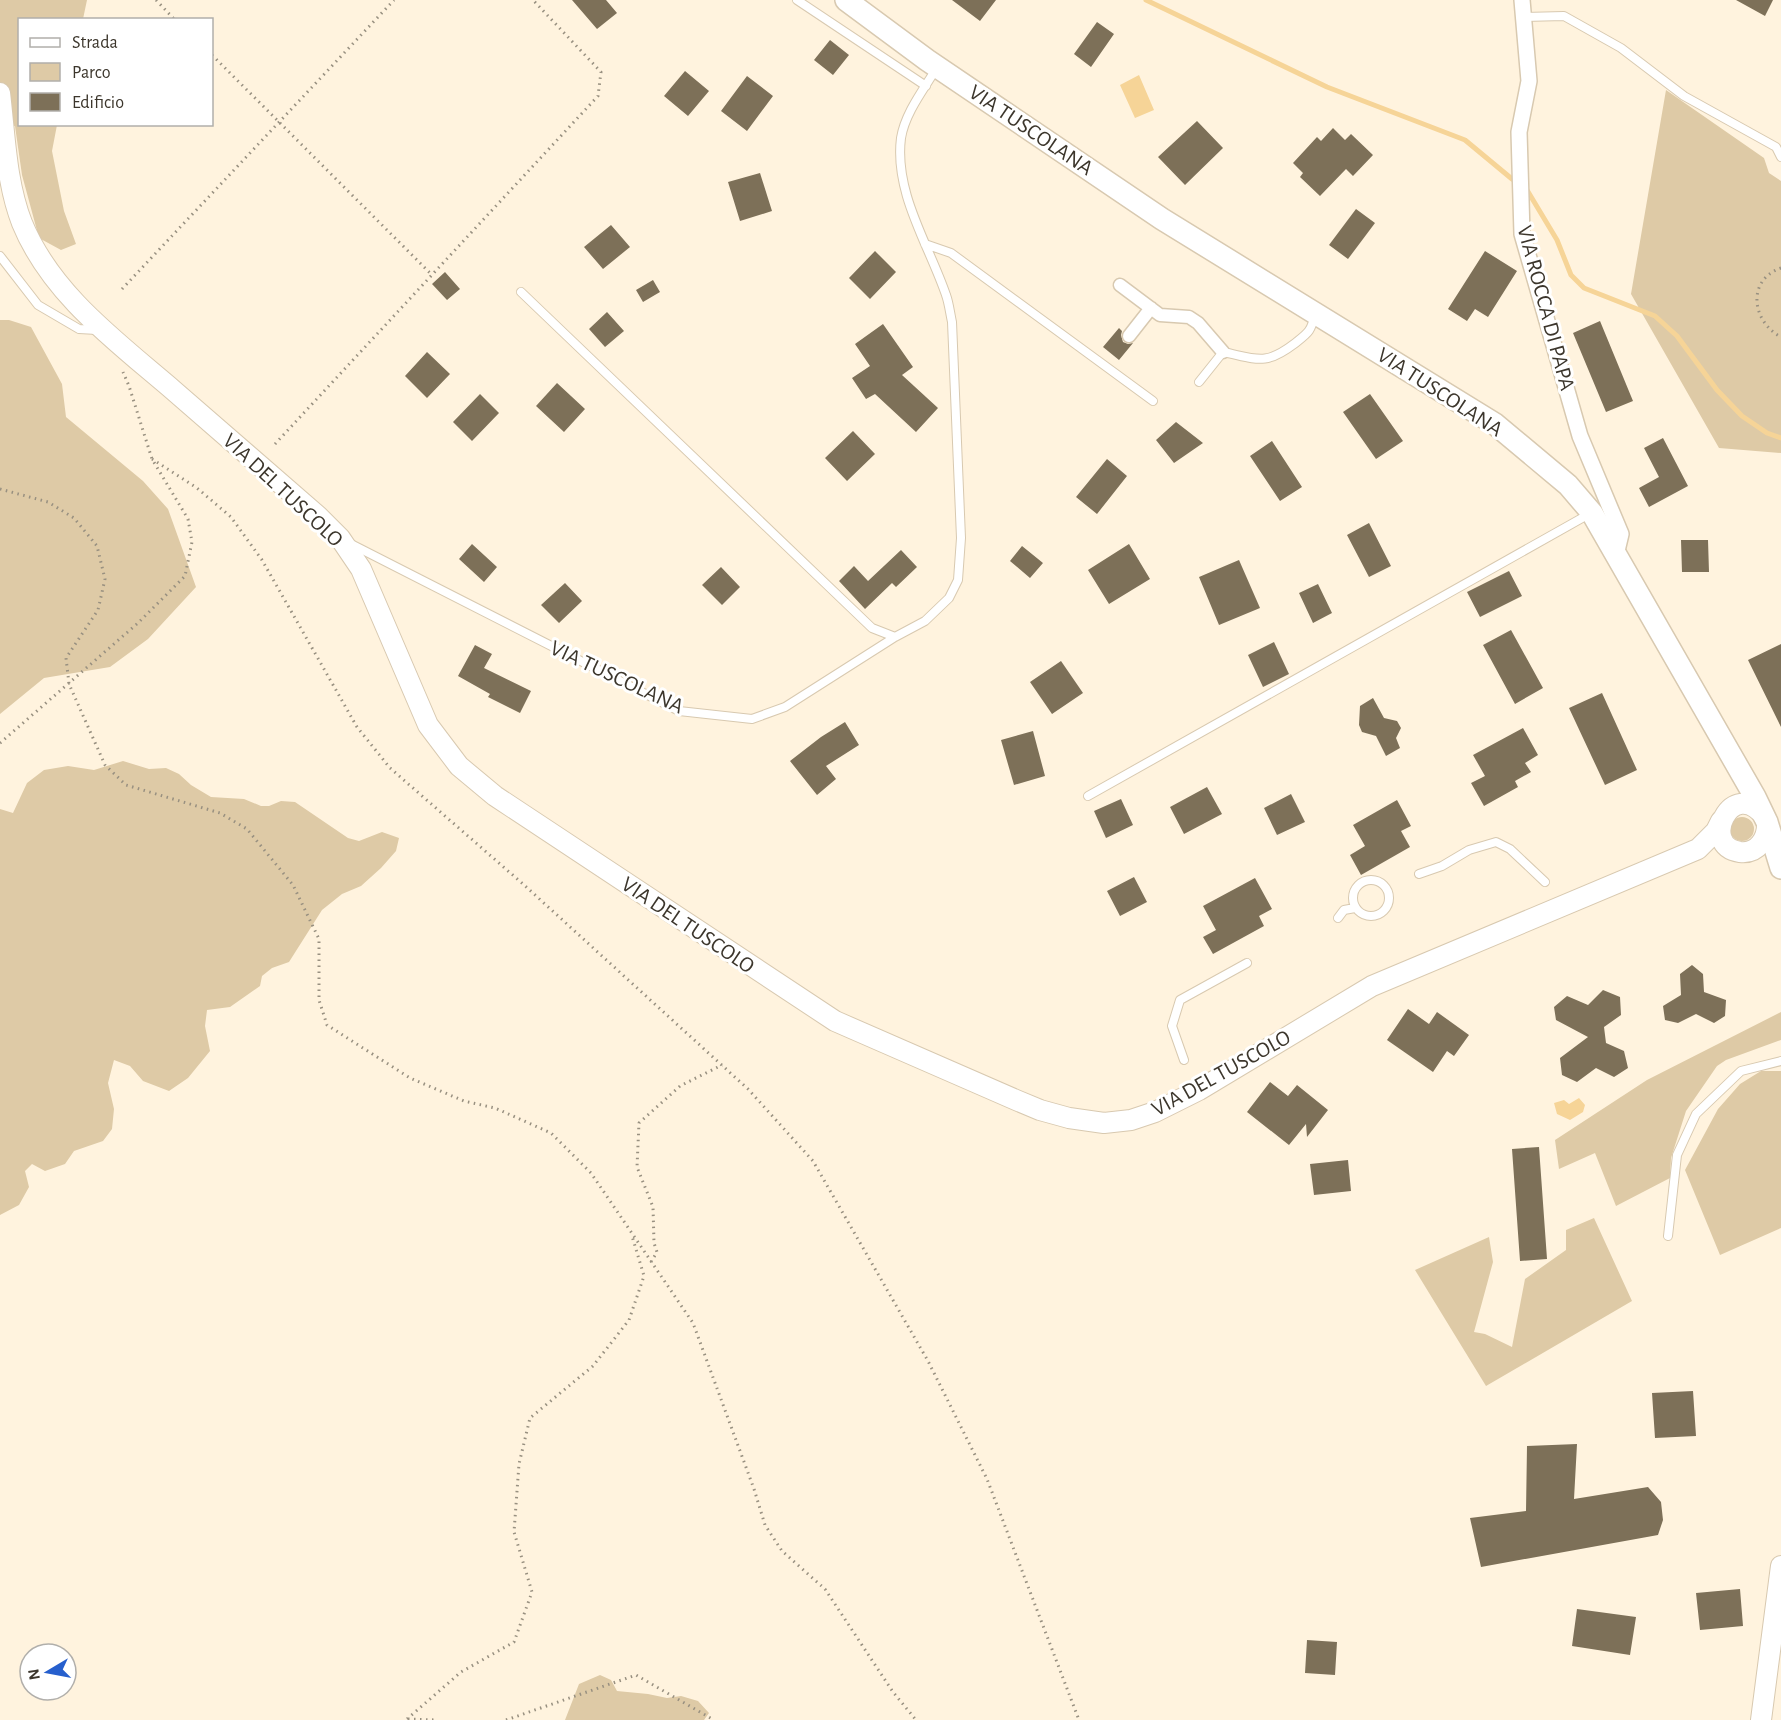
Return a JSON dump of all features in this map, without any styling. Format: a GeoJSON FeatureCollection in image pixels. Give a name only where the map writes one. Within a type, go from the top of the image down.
{"type":"FeatureCollection","features":[{"type":"Feature","properties":{"kind":"main road","name":"VIA TUSCOLANA"},"geometry":{"type":"LineString","coordinates":[[846,0],[937,67],[1162,219],[1496,424],[1568,485],[1592,513],[1737,764],[1765,819],[1781,870]]}},
{"type":"Feature","properties":{"kind":"street","name":"VIA ROCCA DI PAPA"},"geometry":{"type":"LineString","coordinates":[[1522,0],[1529,81],[1519,132],[1521,234],[1580,436],[1621,534],[1616,555]]}},
{"type":"Feature","properties":{"kind":"street","name":"VIA DEL TUSCOLO"},"geometry":{"type":"LineString","coordinates":[[0,93],[3,140],[13,192],[21,221],[43,265],[58,286],[121,346],[318,516],[340,538],[361,569],[428,725],[459,766],[476,781],[534,822],[835,1021],[1040,1110],[1069,1118],[1104,1123],[1131,1120],[1155,1112],[1199,1090],[1372,986],[1698,849]]}},
{"type":"Feature","properties":{"kind":"street"},"geometry":{"type":"LineString","coordinates":[[1120,285],[1160,315],[1189,317],[1198,323],[1223,352]]}},
{"type":"Feature","properties":{"kind":"street"},"geometry":{"type":"LineString","coordinates":[[1129,336],[1151,308]]}},
{"type":"Feature","properties":{"kind":"street"},"geometry":{"type":"LineString","coordinates":[[1698,849],[1716,831],[1736,792],[1737,764]]}},
{"type":"Feature","properties":{"kind":"street"},"geometry":{"type":"LineString","coordinates":[[1698,849],[1739,851],[1749,851],[1762,844],[1766,837],[1765,819],[1756,808],[1742,804],[1729,809],[1723,817],[1721,834],[1724,841],[1739,851],[1773,864],[1781,870]]}},
{"type":"Feature","properties":{"kind":"street"},"geometry":{"type":"LineString","coordinates":[[1761,1720],[1781,1566]]}},
{"type":"Feature","properties":{"kind":"lane"},"geometry":{"type":"LineString","coordinates":[[797,0],[926,86]]}},
{"type":"Feature","properties":{"kind":"lane"},"geometry":{"type":"LineString","coordinates":[[1524,17],[1564,16],[1621,48],[1684,96],[1776,147],[1781,157]]}},
{"type":"Feature","properties":{"kind":"lane","name":"VIA TUSCOLANA"},"geometry":{"type":"LineString","coordinates":[[340,538],[679,711],[752,719],[785,708],[895,637],[925,621],[949,598],[958,580],[962,538],[952,322],[947,296],[925,244],[902,178],[901,137],[908,116],[937,67]]}},
{"type":"Feature","properties":{"kind":"lane"},"geometry":{"type":"LineString","coordinates":[[925,244],[951,253],[1153,401]]}},
{"type":"Feature","properties":{"kind":"lane"},"geometry":{"type":"LineString","coordinates":[[0,256],[38,305],[79,329],[105,330]]}},
{"type":"Feature","properties":{"kind":"lane"},"geometry":{"type":"LineString","coordinates":[[521,292],[872,628],[895,637]]}},
{"type":"Feature","properties":{"kind":"lane"},"geometry":{"type":"LineString","coordinates":[[1199,382],[1223,352],[1258,359],[1277,357],[1311,331],[1315,313]]}},
{"type":"Feature","properties":{"kind":"lane"},"geometry":{"type":"LineString","coordinates":[[1088,796],[1592,513]]}},
{"type":"Feature","properties":{"kind":"lane"},"geometry":{"type":"LineString","coordinates":[[1419,874],[1442,866],[1469,850],[1496,842],[1510,849],[1545,882]]}},
{"type":"Feature","properties":{"kind":"lane"},"geometry":{"type":"LineString","coordinates":[[1338,918],[1344,910],[1355,908],[1365,915],[1377,915],[1382,912],[1388,902],[1383,885],[1373,880],[1362,883],[1354,891],[1355,908]]}},
{"type":"Feature","properties":{"kind":"lane"},"geometry":{"type":"LineString","coordinates":[[1184,1060],[1172,1026],[1180,1000],[1247,963]]}},
{"type":"Feature","properties":{"kind":"lane"},"geometry":{"type":"LineString","coordinates":[[1668,1236],[1677,1155],[1696,1114],[1741,1071],[1781,1061]]}},
{"type":"Feature","properties":{"kind":"path"},"geometry":{"type":"LineString","coordinates":[[156,0],[173,18]]}},
{"type":"Feature","properties":{"kind":"path"},"geometry":{"type":"LineString","coordinates":[[122,289],[394,0]]}},
{"type":"Feature","properties":{"kind":"path"},"geometry":{"type":"LineString","coordinates":[[275,444],[597,96],[602,72],[533,0]]}},
{"type":"Feature","properties":{"kind":"path"},"geometry":{"type":"LineString","coordinates":[[213,57],[432,275]]}},
{"type":"Feature","properties":{"kind":"path"},"geometry":{"type":"LineString","coordinates":[[1781,268],[1767,277],[1760,287],[1757,300],[1758,312],[1763,323],[1781,337]]}},
{"type":"Feature","properties":{"kind":"path"},"geometry":{"type":"LineString","coordinates":[[0,743],[138,623],[185,576],[192,542],[188,519],[152,459],[120,365],[121,346]]}},
{"type":"Feature","properties":{"kind":"path"},"geometry":{"type":"LineString","coordinates":[[152,459],[197,488],[231,517],[262,560],[357,727],[390,768],[524,884],[748,1089],[813,1161],[928,1361],[987,1479],[1079,1720]]}},
{"type":"Feature","properties":{"kind":"path"},"geometry":{"type":"LineString","coordinates":[[0,489],[48,502],[74,518],[97,546],[105,579],[98,610],[66,658],[69,684],[105,765],[126,785],[220,813],[247,829],[293,885],[319,939],[319,1000],[327,1025],[410,1078],[464,1101],[495,1108],[551,1133],[591,1173],[693,1323],[765,1525],[783,1551],[825,1589],[893,1692],[916,1720]]}},
{"type":"Feature","properties":{"kind":"path"},"geometry":{"type":"LineString","coordinates":[[651,1262],[657,1252],[654,1243],[653,1207],[637,1167],[639,1123],[680,1086],[722,1065]]}},
{"type":"Feature","properties":{"kind":"path"},"geometry":{"type":"LineString","coordinates":[[407,1720],[461,1672],[514,1642],[532,1592],[514,1532],[519,1464],[530,1418],[593,1366],[629,1320],[644,1276],[630,1230]]}},
{"type":"Feature","properties":{"kind":"path"},"geometry":{"type":"LineString","coordinates":[[506,1720],[636,1675],[714,1720]]}},
{"type":"Feature","properties":{"kind":"path"},"geometry":{"type":"LineString","coordinates":[[407,1720],[436,1720]]}},
{"type":"Feature","properties":{"kind":"green space"},"geometry":{"type":"Polygon","coordinates":[[[0,0],[87,0],[83,18],[18,18],[18,126],[57,126],[52,151],[64,211],[76,244],[61,250],[39,238],[22,175],[15,126],[0,128],[0,0]]]}},
{"type":"Feature","properties":{"kind":"green space"},"geometry":{"type":"Polygon","coordinates":[[[1666,90],[1764,158],[1769,173],[1781,181],[1781,453],[1719,448],[1631,294],[1666,90]]]}},
{"type":"Feature","properties":{"kind":"green space"},"geometry":{"type":"Polygon","coordinates":[[[0,320],[9,320],[31,327],[62,384],[66,417],[143,481],[168,509],[196,587],[148,639],[110,667],[44,678],[0,714],[0,320]]]}},
{"type":"Feature","properties":{"kind":"green space"},"geometry":{"type":"Polygon","coordinates":[[[123,761],[149,769],[166,768],[179,774],[191,785],[211,797],[244,799],[261,806],[269,806],[281,801],[295,802],[348,838],[359,841],[382,832],[399,838],[396,851],[361,886],[342,894],[322,910],[289,962],[272,968],[262,976],[260,986],[230,1007],[207,1010],[205,1026],[210,1051],[188,1078],[169,1091],[143,1081],[130,1066],[114,1060],[108,1083],[114,1109],[112,1129],[103,1141],[74,1151],[65,1164],[45,1171],[32,1164],[25,1171],[29,1187],[19,1205],[0,1215],[0,809],[13,813],[27,783],[44,770],[68,766],[94,770],[123,761]]]}},
{"type":"Feature","properties":{"kind":"green space"},"geometry":{"type":"Polygon","coordinates":[[[1742,817],[1751,820],[1754,829],[1751,838],[1742,841],[1733,838],[1730,829],[1733,820],[1742,817]]]}},
{"type":"Feature","properties":{"kind":"green space"},"geometry":{"type":"Polygon","coordinates":[[[1781,1012],[1781,1040],[1726,1060],[1717,1066],[1686,1111],[1671,1158],[1670,1178],[1616,1206],[1595,1153],[1559,1169],[1555,1140],[1647,1080],[1781,1012]]]}},
{"type":"Feature","properties":{"kind":"green space"},"geometry":{"type":"Polygon","coordinates":[[[1761,1071],[1781,1071],[1781,1228],[1720,1255],[1685,1170],[1718,1109],[1740,1084],[1761,1071]]]}},
{"type":"Feature","properties":{"kind":"green space"},"geometry":{"type":"Polygon","coordinates":[[[1594,1218],[1632,1301],[1486,1386],[1415,1270],[1489,1237],[1493,1262],[1474,1332],[1485,1334],[1512,1347],[1525,1279],[1566,1250],[1566,1230],[1594,1218]]]}},
{"type":"Feature","properties":{"kind":"green space"},"geometry":{"type":"Polygon","coordinates":[[[600,1675],[611,1680],[617,1691],[667,1698],[681,1696],[698,1701],[709,1713],[704,1720],[565,1720],[579,1684],[600,1675]]]}},
{"type":"Feature","properties":{"kind":"shaded area"},"geometry":{"type":"Polygon","coordinates":[[[1139,75],[1154,110],[1135,118],[1120,85],[1139,75]]]}},
{"type":"Feature","properties":{"kind":"shaded area"},"geometry":{"type":"Polygon","coordinates":[[[1579,1098],[1585,1105],[1583,1112],[1570,1120],[1557,1114],[1554,1103],[1564,1100],[1569,1104],[1579,1098]]]}},
{"type":"Feature","properties":{"kind":"building"},"geometry":{"type":"Polygon","coordinates":[[[572,0],[606,0],[617,13],[597,29],[572,0]]]}},
{"type":"Feature","properties":{"kind":"building"},"geometry":{"type":"Polygon","coordinates":[[[952,0],[996,0],[980,21],[952,0]]]}},
{"type":"Feature","properties":{"kind":"building"},"geometry":{"type":"Polygon","coordinates":[[[1736,0],[1773,0],[1765,16],[1736,0]]]}},
{"type":"Feature","properties":{"kind":"building"},"geometry":{"type":"Polygon","coordinates":[[[1097,22],[1114,34],[1091,67],[1074,54],[1097,22]]]}},
{"type":"Feature","properties":{"kind":"building"},"geometry":{"type":"Polygon","coordinates":[[[830,40],[849,55],[833,75],[814,60],[830,40]]]}},
{"type":"Feature","properties":{"kind":"building"},"geometry":{"type":"Polygon","coordinates":[[[685,71],[709,91],[688,116],[664,96],[685,71]]]}},
{"type":"Feature","properties":{"kind":"building"},"geometry":{"type":"Polygon","coordinates":[[[747,76],[773,96],[747,131],[721,111],[747,76]]]}},
{"type":"Feature","properties":{"kind":"building"},"geometry":{"type":"Polygon","coordinates":[[[1197,121],[1223,148],[1185,185],[1158,157],[1197,121]]]}},
{"type":"Feature","properties":{"kind":"building"},"geometry":{"type":"Polygon","coordinates":[[[1333,128],[1345,140],[1351,134],[1373,155],[1353,176],[1346,169],[1320,196],[1300,177],[1303,173],[1293,163],[1317,137],[1321,141],[1333,128]]]}},
{"type":"Feature","properties":{"kind":"building"},"geometry":{"type":"Polygon","coordinates":[[[760,173],[772,211],[740,221],[728,182],[760,173]]]}},
{"type":"Feature","properties":{"kind":"building"},"geometry":{"type":"Polygon","coordinates":[[[1356,209],[1375,223],[1348,259],[1329,245],[1356,209]]]}},
{"type":"Feature","properties":{"kind":"building"},"geometry":{"type":"Polygon","coordinates":[[[611,225],[630,247],[603,269],[584,247],[611,225]]]}},
{"type":"Feature","properties":{"kind":"building"},"geometry":{"type":"Polygon","coordinates":[[[875,251],[896,272],[870,299],[849,278],[875,251]]]}},
{"type":"Feature","properties":{"kind":"building"},"geometry":{"type":"Polygon","coordinates":[[[1485,251],[1517,271],[1488,317],[1475,309],[1467,321],[1448,309],[1485,251]]]}},
{"type":"Feature","properties":{"kind":"building"},"geometry":{"type":"Polygon","coordinates":[[[445,272],[460,289],[447,300],[432,284],[445,272]]]}},
{"type":"Feature","properties":{"kind":"building"},"geometry":{"type":"Polygon","coordinates":[[[653,280],[660,292],[643,302],[636,290],[653,280]]]}},
{"type":"Feature","properties":{"kind":"building"},"geometry":{"type":"Polygon","coordinates":[[[607,312],[624,331],[605,347],[589,329],[607,312]]]}},
{"type":"Feature","properties":{"kind":"building"},"geometry":{"type":"Polygon","coordinates":[[[1600,321],[1633,401],[1606,412],[1573,333],[1600,321]]]}},
{"type":"Feature","properties":{"kind":"building"},"geometry":{"type":"Polygon","coordinates":[[[883,324],[913,367],[902,375],[938,408],[916,432],[875,394],[866,399],[852,378],[870,366],[855,344],[883,324]]]}},
{"type":"Feature","properties":{"kind":"building"},"geometry":{"type":"Polygon","coordinates":[[[1119,328],[1122,331],[1123,342],[1133,343],[1119,360],[1103,347],[1119,328]]]}},
{"type":"Feature","properties":{"kind":"building"},"geometry":{"type":"Polygon","coordinates":[[[427,352],[450,374],[427,398],[405,376],[427,352]]]}},
{"type":"Feature","properties":{"kind":"building"},"geometry":{"type":"Polygon","coordinates":[[[557,383],[585,409],[564,432],[536,406],[557,383]]]}},
{"type":"Feature","properties":{"kind":"building"},"geometry":{"type":"Polygon","coordinates":[[[480,394],[499,413],[472,441],[453,422],[480,394]]]}},
{"type":"Feature","properties":{"kind":"building"},"geometry":{"type":"Polygon","coordinates":[[[1370,394],[1403,441],[1376,459],[1343,412],[1370,394]]]}},
{"type":"Feature","properties":{"kind":"building"},"geometry":{"type":"Polygon","coordinates":[[[1176,422],[1203,443],[1174,463],[1156,440],[1176,422]]]}},
{"type":"Feature","properties":{"kind":"building"},"geometry":{"type":"Polygon","coordinates":[[[853,431],[875,454],[847,481],[825,458],[853,431]]]}},
{"type":"Feature","properties":{"kind":"building"},"geometry":{"type":"Polygon","coordinates":[[[1663,438],[1688,486],[1649,507],[1639,488],[1659,477],[1644,448],[1663,438]]]}},
{"type":"Feature","properties":{"kind":"building"},"geometry":{"type":"Polygon","coordinates":[[[1272,441],[1302,487],[1280,501],[1250,456],[1272,441]]]}},
{"type":"Feature","properties":{"kind":"building"},"geometry":{"type":"Polygon","coordinates":[[[1107,459],[1127,476],[1097,514],[1076,497],[1107,459]]]}},
{"type":"Feature","properties":{"kind":"building"},"geometry":{"type":"Polygon","coordinates":[[[1369,523],[1391,566],[1369,577],[1347,535],[1369,523]]]}},
{"type":"Feature","properties":{"kind":"building"},"geometry":{"type":"Polygon","coordinates":[[[1681,540],[1708,540],[1709,572],[1682,572],[1681,540]]]}},
{"type":"Feature","properties":{"kind":"building"},"geometry":{"type":"Polygon","coordinates":[[[472,544],[497,567],[484,582],[459,559],[472,544]]]}},
{"type":"Feature","properties":{"kind":"building"},"geometry":{"type":"Polygon","coordinates":[[[1129,544],[1150,579],[1109,604],[1088,570],[1129,544]]]}},
{"type":"Feature","properties":{"kind":"building"},"geometry":{"type":"Polygon","coordinates":[[[1022,546],[1043,563],[1030,578],[1010,561],[1022,546]]]}},
{"type":"Feature","properties":{"kind":"building"},"geometry":{"type":"Polygon","coordinates":[[[901,550],[917,567],[896,587],[892,583],[865,609],[839,581],[854,566],[868,581],[901,550]]]}},
{"type":"Feature","properties":{"kind":"building"},"geometry":{"type":"Polygon","coordinates":[[[1239,560],[1260,608],[1219,625],[1199,577],[1239,560]]]}},
{"type":"Feature","properties":{"kind":"building"},"geometry":{"type":"Polygon","coordinates":[[[721,567],[740,587],[722,605],[702,585],[721,567]]]}},
{"type":"Feature","properties":{"kind":"building"},"geometry":{"type":"Polygon","coordinates":[[[1509,571],[1522,596],[1480,617],[1467,592],[1509,571]]]}},
{"type":"Feature","properties":{"kind":"building"},"geometry":{"type":"Polygon","coordinates":[[[565,583],[582,601],[559,623],[541,605],[565,583]]]}},
{"type":"Feature","properties":{"kind":"building"},"geometry":{"type":"Polygon","coordinates":[[[1318,584],[1332,613],[1313,623],[1299,593],[1318,584]]]}},
{"type":"Feature","properties":{"kind":"building"},"geometry":{"type":"Polygon","coordinates":[[[1511,630],[1543,688],[1515,704],[1483,645],[1511,630]]]}},
{"type":"Feature","properties":{"kind":"building"},"geometry":{"type":"Polygon","coordinates":[[[1274,642],[1289,674],[1263,687],[1248,655],[1274,642]]]}},
{"type":"Feature","properties":{"kind":"building"},"geometry":{"type":"Polygon","coordinates":[[[1781,644],[1781,727],[1748,660],[1781,644]]]}},
{"type":"Feature","properties":{"kind":"building"},"geometry":{"type":"Polygon","coordinates":[[[475,645],[492,654],[484,668],[531,691],[520,713],[488,697],[490,694],[458,676],[475,645]]]}},
{"type":"Feature","properties":{"kind":"building"},"geometry":{"type":"Polygon","coordinates":[[[1061,661],[1083,693],[1052,714],[1030,682],[1061,661]]]}},
{"type":"Feature","properties":{"kind":"building"},"geometry":{"type":"Polygon","coordinates":[[[1602,693],[1637,770],[1605,785],[1569,708],[1602,693]]]}},
{"type":"Feature","properties":{"kind":"building"},"geometry":{"type":"Polygon","coordinates":[[[1373,698],[1384,718],[1397,721],[1401,728],[1396,738],[1400,748],[1386,756],[1376,736],[1362,732],[1359,725],[1360,706],[1373,698]]]}},
{"type":"Feature","properties":{"kind":"building"},"geometry":{"type":"Polygon","coordinates":[[[845,722],[859,745],[826,766],[836,779],[817,795],[790,761],[845,722]]]}},
{"type":"Feature","properties":{"kind":"building"},"geometry":{"type":"Polygon","coordinates":[[[1523,728],[1538,755],[1525,763],[1531,772],[1515,781],[1518,787],[1484,806],[1471,783],[1485,776],[1473,755],[1523,728]]]}},
{"type":"Feature","properties":{"kind":"building"},"geometry":{"type":"Polygon","coordinates":[[[1033,731],[1045,776],[1014,785],[1001,740],[1033,731]]]}},
{"type":"Feature","properties":{"kind":"building"},"geometry":{"type":"Polygon","coordinates":[[[1207,787],[1222,814],[1184,834],[1170,807],[1207,787]]]}},
{"type":"Feature","properties":{"kind":"building"},"geometry":{"type":"Polygon","coordinates":[[[1291,794],[1305,822],[1277,835],[1264,808],[1291,794]]]}},
{"type":"Feature","properties":{"kind":"building"},"geometry":{"type":"Polygon","coordinates":[[[1121,799],[1133,825],[1106,838],[1094,811],[1121,799]]]}},
{"type":"Feature","properties":{"kind":"building"},"geometry":{"type":"Polygon","coordinates":[[[1397,800],[1411,826],[1401,831],[1410,847],[1361,875],[1350,855],[1365,846],[1353,825],[1397,800]]]}},
{"type":"Feature","properties":{"kind":"building"},"geometry":{"type":"Polygon","coordinates":[[[1134,877],[1147,902],[1120,916],[1107,891],[1134,877]]]}},
{"type":"Feature","properties":{"kind":"building"},"geometry":{"type":"Polygon","coordinates":[[[1255,878],[1272,909],[1259,916],[1264,926],[1213,954],[1203,937],[1216,930],[1203,906],[1255,878]]]}},
{"type":"Feature","properties":{"kind":"building"},"geometry":{"type":"Polygon","coordinates":[[[1692,965],[1703,974],[1704,992],[1726,1000],[1725,1016],[1714,1023],[1696,1014],[1678,1023],[1665,1020],[1663,1006],[1681,995],[1680,974],[1692,965]]]}},
{"type":"Feature","properties":{"kind":"building"},"geometry":{"type":"Polygon","coordinates":[[[1603,990],[1620,997],[1621,1015],[1604,1027],[1606,1043],[1624,1051],[1628,1068],[1614,1077],[1596,1068],[1577,1082],[1562,1075],[1560,1058],[1588,1037],[1556,1020],[1554,1007],[1567,996],[1588,1005],[1603,990]]]}},
{"type":"Feature","properties":{"kind":"building"},"geometry":{"type":"Polygon","coordinates":[[[1408,1009],[1429,1024],[1437,1012],[1469,1035],[1454,1056],[1447,1051],[1433,1072],[1387,1040],[1408,1009]]]}},
{"type":"Feature","properties":{"kind":"building"},"geometry":{"type":"Polygon","coordinates":[[[1270,1082],[1288,1096],[1297,1085],[1328,1110],[1307,1137],[1306,1124],[1289,1145],[1247,1112],[1270,1082]]]}},
{"type":"Feature","properties":{"kind":"building"},"geometry":{"type":"Polygon","coordinates":[[[1539,1147],[1547,1259],[1520,1261],[1512,1149],[1539,1147]]]}},
{"type":"Feature","properties":{"kind":"building"},"geometry":{"type":"Polygon","coordinates":[[[1348,1160],[1351,1191],[1314,1195],[1310,1164],[1348,1160]]]}},
{"type":"Feature","properties":{"kind":"building"},"geometry":{"type":"Polygon","coordinates":[[[1693,1391],[1696,1436],[1655,1438],[1652,1393],[1693,1391]]]}},
{"type":"Feature","properties":{"kind":"building"},"geometry":{"type":"Polygon","coordinates":[[[1577,1444],[1574,1499],[1648,1487],[1661,1502],[1663,1520],[1658,1535],[1481,1567],[1470,1518],[1526,1511],[1527,1446],[1577,1444]]]}},
{"type":"Feature","properties":{"kind":"building"},"geometry":{"type":"Polygon","coordinates":[[[1740,1589],[1743,1626],[1700,1630],[1696,1593],[1740,1589]]]}},
{"type":"Feature","properties":{"kind":"building"},"geometry":{"type":"Polygon","coordinates":[[[1577,1609],[1636,1617],[1630,1655],[1572,1646],[1577,1609]]]}},
{"type":"Feature","properties":{"kind":"building"},"geometry":{"type":"Polygon","coordinates":[[[1307,1640],[1337,1642],[1335,1675],[1305,1673],[1307,1640]]]}},
{"type":"Feature","properties":{"kind":"waterway"},"geometry":{"type":"LineString","coordinates":[[1146,0],[1327,87],[1465,140],[1512,179]]}},
{"type":"Feature","properties":{"kind":"waterway"},"geometry":{"type":"LineString","coordinates":[[1527,190],[1557,240],[1571,275],[1584,288],[1655,316],[1677,336],[1717,390],[1742,416],[1767,433],[1781,438]]}}]}
